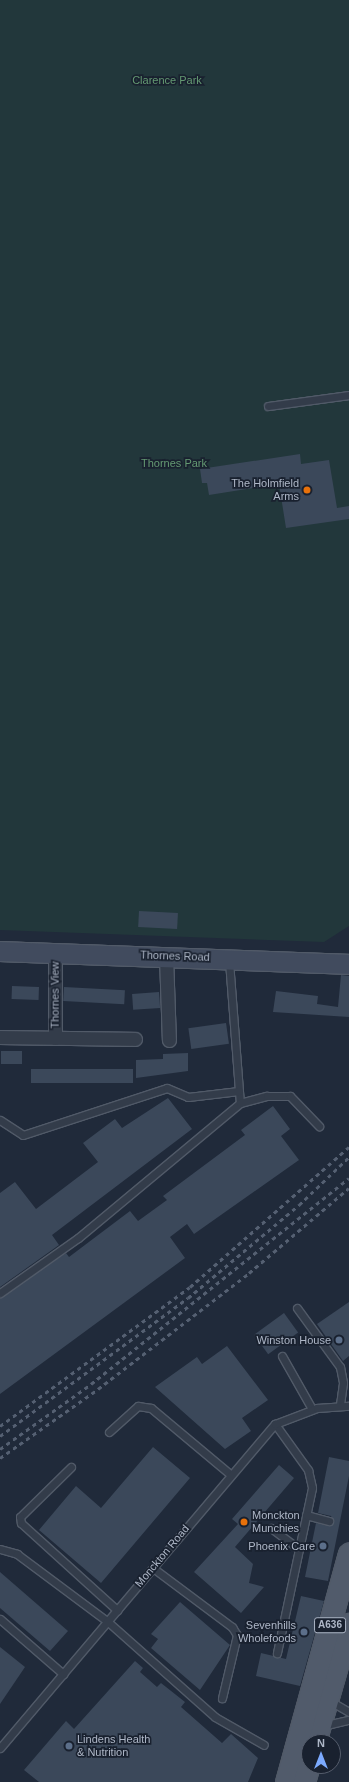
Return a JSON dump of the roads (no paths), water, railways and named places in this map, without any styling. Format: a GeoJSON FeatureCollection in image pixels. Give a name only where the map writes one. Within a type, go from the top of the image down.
{"type":"FeatureCollection","features":[{"type":"Feature","properties":{"kind":"main road","name":"Thornes Road"},"geometry":{"type":"LineString","coordinates":[[0,951],[229,958],[349,964]]}},
{"type":"Feature","properties":{"kind":"main road","name":"A636"},"geometry":{"type":"LineString","coordinates":[[318,1734],[319,1698],[349,1554]]}},
{"type":"Feature","properties":{"kind":"main road","name":"A636"},"geometry":{"type":"LineString","coordinates":[[286,1782],[349,1624]]}},
{"type":"Feature","properties":{"kind":"street","name":"Thornes View"},"geometry":{"type":"LineString","coordinates":[[55,952],[55,1038]]}},
{"type":"Feature","properties":{"kind":"street"},"geometry":{"type":"LineString","coordinates":[[166,956],[169,1040]]}},
{"type":"Feature","properties":{"kind":"street","name":"Thornes View"},"geometry":{"type":"LineString","coordinates":[[0,1037],[135,1039]]}},
{"type":"Feature","properties":{"kind":"lane"},"geometry":{"type":"LineString","coordinates":[[268,406],[349,395]]}},
{"type":"Feature","properties":{"kind":"lane"},"geometry":{"type":"LineString","coordinates":[[229,958],[240,1103]]}},
{"type":"Feature","properties":{"kind":"lane"},"geometry":{"type":"LineString","coordinates":[[0,1120],[23,1135],[167,1088],[188,1097],[239,1091]]}},
{"type":"Feature","properties":{"kind":"lane"},"geometry":{"type":"LineString","coordinates":[[0,1293],[78,1238],[240,1103],[267,1096],[290,1096],[319,1126]]}},
{"type":"Feature","properties":{"kind":"lane"},"geometry":{"type":"LineString","coordinates":[[297,1308],[340,1367],[343,1383],[340,1405]]}},
{"type":"Feature","properties":{"kind":"lane"},"geometry":{"type":"LineString","coordinates":[[282,1356],[312,1409]]}},
{"type":"Feature","properties":{"kind":"lane","name":"Monckton Road"},"geometry":{"type":"LineString","coordinates":[[0,1748],[275,1424],[312,1409],[340,1405],[349,1406]]}},
{"type":"Feature","properties":{"kind":"lane"},"geometry":{"type":"LineString","coordinates":[[109,1432],[138,1406],[151,1408],[231,1475]]}},
{"type":"Feature","properties":{"kind":"lane"},"geometry":{"type":"LineString","coordinates":[[275,1424],[308,1470],[312,1488],[277,1654]]}},
{"type":"Feature","properties":{"kind":"lane"},"geometry":{"type":"LineString","coordinates":[[71,1467],[20,1517],[21,1523],[117,1610]]}},
{"type":"Feature","properties":{"kind":"lane"},"geometry":{"type":"LineString","coordinates":[[306,1515],[329,1521]]}},
{"type":"Feature","properties":{"kind":"lane"},"geometry":{"type":"LineString","coordinates":[[271,1528],[299,1549]]}},
{"type":"Feature","properties":{"kind":"lane"},"geometry":{"type":"LineString","coordinates":[[0,1548],[17,1554],[107,1621],[215,1717],[264,1745]]}},
{"type":"Feature","properties":{"kind":"lane"},"geometry":{"type":"LineString","coordinates":[[153,1568],[232,1627],[237,1635],[222,1698]]}},
{"type":"Feature","properties":{"kind":"lane"},"geometry":{"type":"LineString","coordinates":[[0,1619],[63,1674]]}},
{"type":"Feature","properties":{"kind":"lane"},"geometry":{"type":"LineString","coordinates":[[319,1698],[349,1712]]}},
{"type":"Feature","properties":{"kind":"lane"},"geometry":{"type":"LineString","coordinates":[[318,1734],[349,1720]]}},
{"type":"Feature","properties":{"kind":"railway"},"geometry":{"type":"LineString","coordinates":[[0,1426],[190,1287],[349,1147]]}},
{"type":"Feature","properties":{"kind":"railway"},"geometry":{"type":"LineString","coordinates":[[0,1436],[188,1298],[299,1205],[349,1157]]}},
{"type":"Feature","properties":{"kind":"railway"},"geometry":{"type":"LineString","coordinates":[[0,1449],[91,1384],[349,1178]]}},
{"type":"Feature","properties":{"kind":"railway"},"geometry":{"type":"LineString","coordinates":[[0,1458],[98,1389],[249,1273],[349,1188]]}},
{"type":"Feature","properties":{"kind":"place","name":"The Holmfield Arms"},"geometry":{"type":"Point","coordinates":[307,490]}},
{"type":"Feature","properties":{"kind":"place","name":"Winston House"},"geometry":{"type":"Point","coordinates":[339,1340]}},
{"type":"Feature","properties":{"kind":"place","name":"Monckton Munchies"},"geometry":{"type":"Point","coordinates":[244,1522]}},
{"type":"Feature","properties":{"kind":"place","name":"Phoenix Care"},"geometry":{"type":"Point","coordinates":[323,1546]}},
{"type":"Feature","properties":{"kind":"place","name":"Sevenhills Wholefoods"},"geometry":{"type":"Point","coordinates":[304,1632]}},
{"type":"Feature","properties":{"kind":"place","name":"Lindens Health & Nutrition"},"geometry":{"type":"Point","coordinates":[69,1746]}},
{"type":"Feature","properties":{"kind":"park label","name":"Clarence Park"},"geometry":{"type":"Point","coordinates":[167,80]}},
{"type":"Feature","properties":{"kind":"park label","name":"Thornes Park"},"geometry":{"type":"Point","coordinates":[174,463]}}]}
